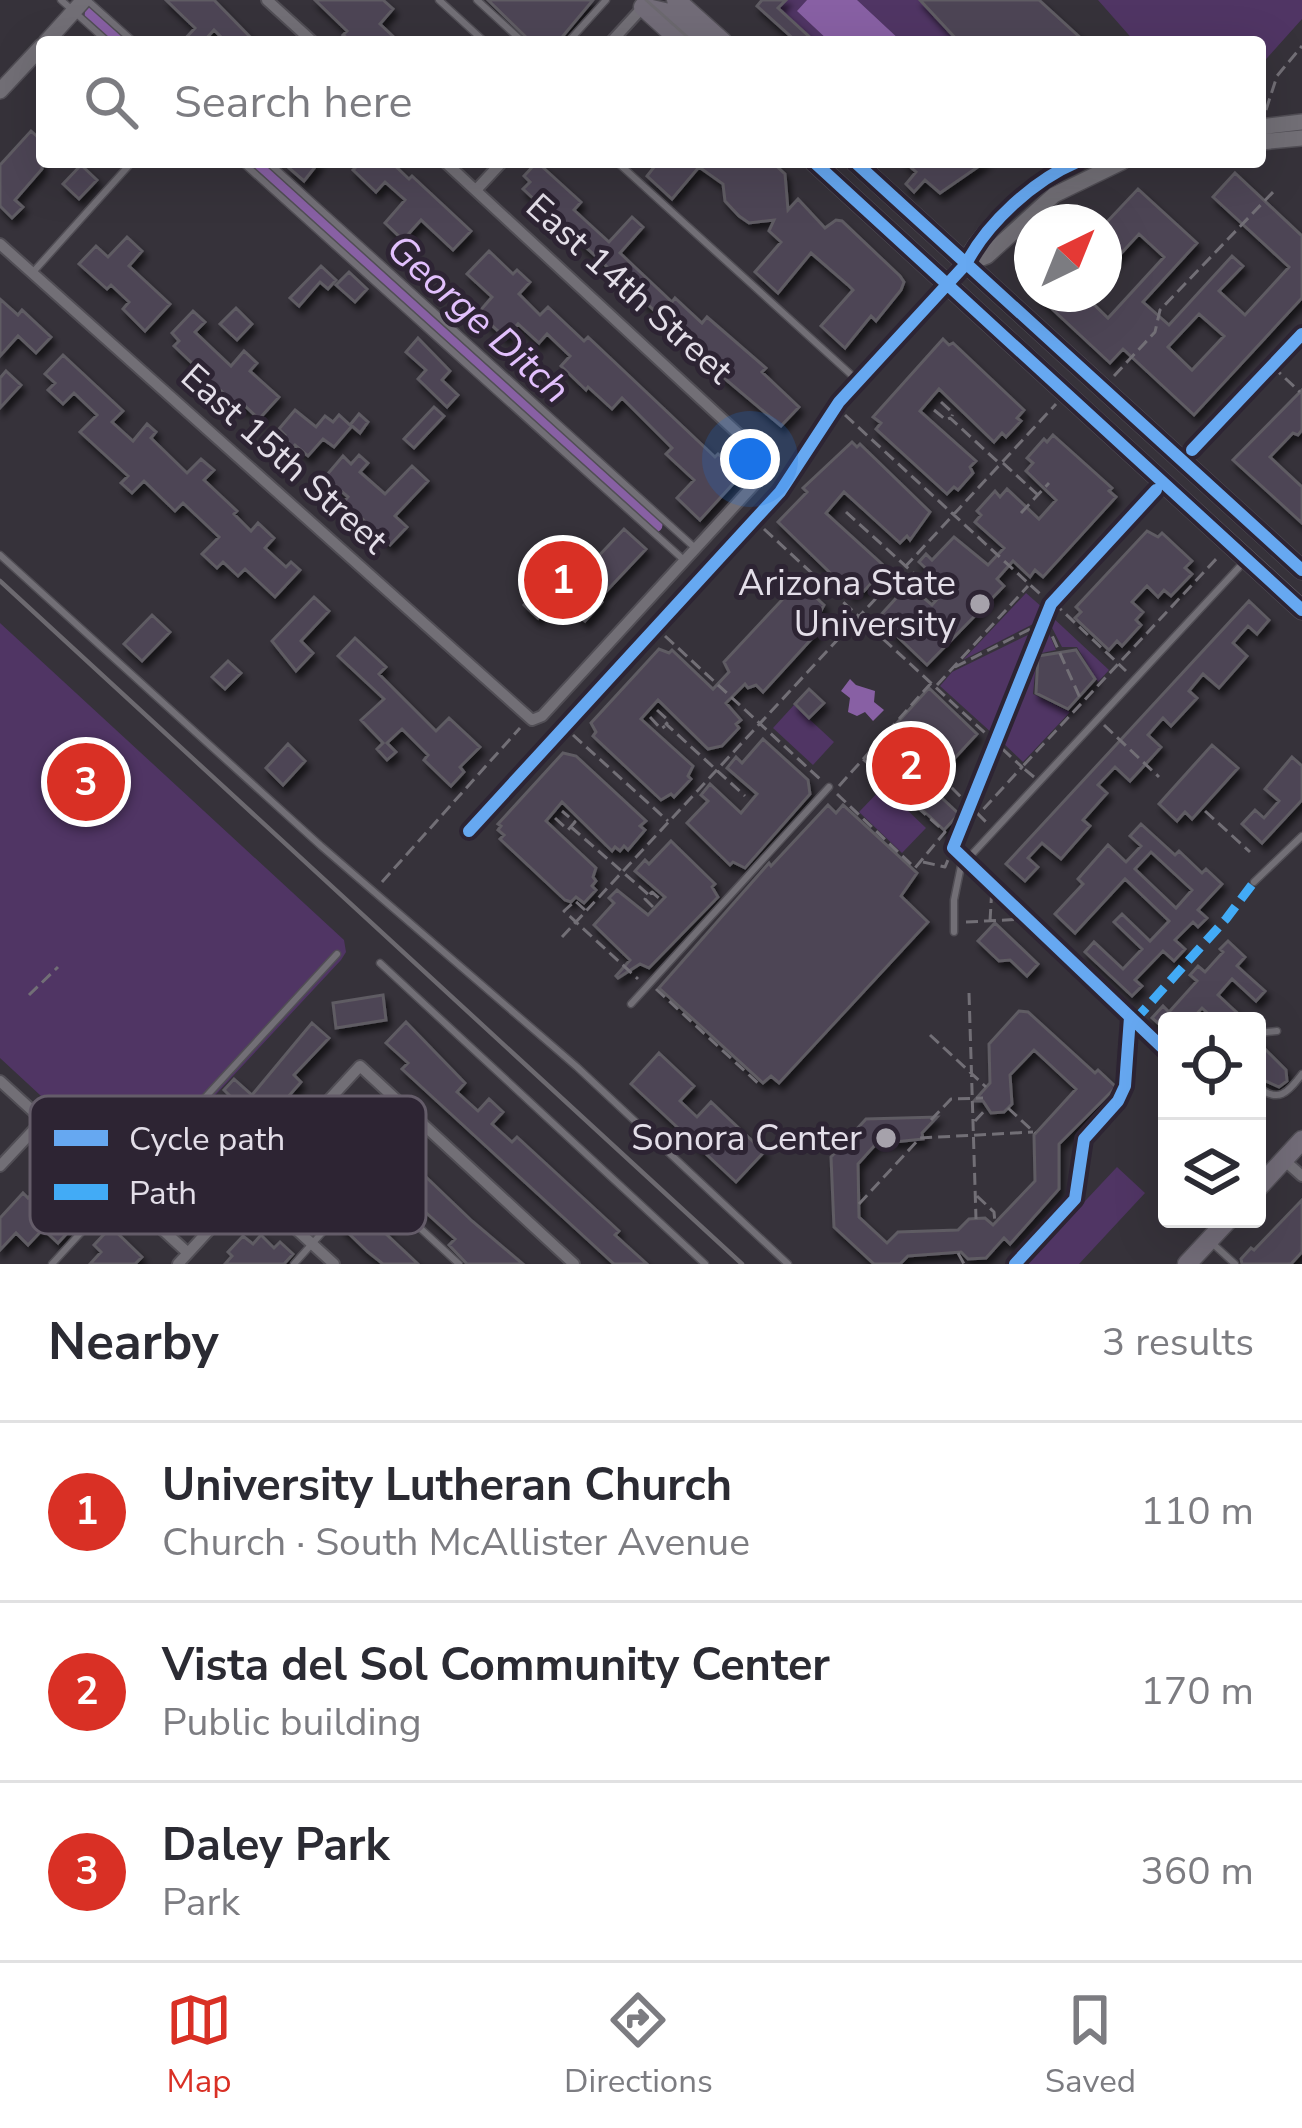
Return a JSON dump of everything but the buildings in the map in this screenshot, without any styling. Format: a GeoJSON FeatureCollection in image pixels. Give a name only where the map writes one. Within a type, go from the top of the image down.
{"type":"FeatureCollection","features":[{"type":"Feature","properties":{"kind":"main road"},"geometry":{"type":"LineString","coordinates":[[676,0],[716,36]]}},
{"type":"Feature","properties":{"kind":"main road"},"geometry":{"type":"LineString","coordinates":[[639,3],[675,36]]}},
{"type":"Feature","properties":{"kind":"main road"},"geometry":{"type":"LineString","coordinates":[[639,3],[673,14],[698,36]]}},
{"type":"Feature","properties":{"kind":"main road"},"geometry":{"type":"LineString","coordinates":[[821,168],[1302,610]]}},
{"type":"Feature","properties":{"kind":"main road"},"geometry":{"type":"LineString","coordinates":[[862,168],[1302,570]]}},
{"type":"Feature","properties":{"kind":"main road"},"geometry":{"type":"LineString","coordinates":[[1266,1179],[1302,1140]]}},
{"type":"Feature","properties":{"kind":"main road"},"geometry":{"type":"LineString","coordinates":[[1187,1264],[1220,1228]]}},
{"type":"Feature","properties":{"kind":"street"},"geometry":{"type":"LineString","coordinates":[[267,0],[306,36]]}},
{"type":"Feature","properties":{"kind":"street"},"geometry":{"type":"LineString","coordinates":[[50,36],[76,3]]}},
{"type":"Feature","properties":{"kind":"street"},"geometry":{"type":"LineString","coordinates":[[615,36],[639,3]]}},
{"type":"Feature","properties":{"kind":"street"},"geometry":{"type":"LineString","coordinates":[[0,91],[36,53]]}},
{"type":"Feature","properties":{"kind":"street"},"geometry":{"type":"LineString","coordinates":[[1266,119],[1302,122]]}},
{"type":"Feature","properties":{"kind":"street"},"geometry":{"type":"LineString","coordinates":[[1266,141],[1302,138]]}},
{"type":"Feature","properties":{"kind":"street","name":"East 14th Street"},"geometry":{"type":"LineString","coordinates":[[452,168],[770,463],[696,549]]}},
{"type":"Feature","properties":{"kind":"street"},"geometry":{"type":"LineString","coordinates":[[476,190],[496,168]]}},
{"type":"Feature","properties":{"kind":"street"},"geometry":{"type":"LineString","coordinates":[[469,831],[780,492],[857,380],[966,264],[976,245],[1027,195],[1065,168]]}},
{"type":"Feature","properties":{"kind":"street"},"geometry":{"type":"LineString","coordinates":[[966,264],[987,256],[1054,195],[1110,168]]}},
{"type":"Feature","properties":{"kind":"street","name":"East 15th Street"},"geometry":{"type":"LineString","coordinates":[[0,244],[527,719]]}},
{"type":"Feature","properties":{"kind":"street"},"geometry":{"type":"LineString","coordinates":[[527,719],[542,716],[696,549]]}},
{"type":"Feature","properties":{"kind":"street"},"geometry":{"type":"LineString","coordinates":[[332,1096],[360,1066],[393,1096]]}},
{"type":"Feature","properties":{"kind":"street"},"geometry":{"type":"LineString","coordinates":[[0,1081],[30,1108]]}},
{"type":"Feature","properties":{"kind":"street"},"geometry":{"type":"LineString","coordinates":[[426,1127],[574,1264]]}},
{"type":"Feature","properties":{"kind":"street"},"geometry":{"type":"LineString","coordinates":[[0,1166],[30,1134]]}},
{"type":"Feature","properties":{"kind":"street"},"geometry":{"type":"LineString","coordinates":[[1284,1160],[1302,1177]]}},
{"type":"Feature","properties":{"kind":"street"},"geometry":{"type":"LineString","coordinates":[[167,1234],[188,1253]]}},
{"type":"Feature","properties":{"kind":"street"},"geometry":{"type":"LineString","coordinates":[[178,1264],[206,1234]]}},
{"type":"Feature","properties":{"kind":"street"},"geometry":{"type":"LineString","coordinates":[[302,1234],[334,1264]]}},
{"type":"Feature","properties":{"kind":"lane"},"geometry":{"type":"LineString","coordinates":[[439,0],[478,36]]}},
{"type":"Feature","properties":{"kind":"lane"},"geometry":{"type":"LineString","coordinates":[[477,0],[516,36]]}},
{"type":"Feature","properties":{"kind":"lane"},"geometry":{"type":"LineString","coordinates":[[573,36],[606,0]]}},
{"type":"Feature","properties":{"kind":"lane"},"geometry":{"type":"LineString","coordinates":[[76,3],[103,36]]}},
{"type":"Feature","properties":{"kind":"lane"},"geometry":{"type":"LineString","coordinates":[[76,3],[125,36]]}},
{"type":"Feature","properties":{"kind":"lane"},"geometry":{"type":"LineString","coordinates":[[32,273],[127,168]]}},
{"type":"Feature","properties":{"kind":"lane"},"geometry":{"type":"LineString","coordinates":[[249,168],[685,561]]}},
{"type":"Feature","properties":{"kind":"lane"},"geometry":{"type":"LineString","coordinates":[[275,168],[696,549]]}},
{"type":"Feature","properties":{"kind":"lane"},"geometry":{"type":"LineString","coordinates":[[624,168],[857,380]]}},
{"type":"Feature","properties":{"kind":"lane"},"geometry":{"type":"LineString","coordinates":[[0,555],[375,894],[577,1067],[788,1264]]}},
{"type":"Feature","properties":{"kind":"lane"},"geometry":{"type":"LineString","coordinates":[[954,932],[958,874],[965,862],[1246,559]]}},
{"type":"Feature","properties":{"kind":"lane"},"geometry":{"type":"LineString","coordinates":[[631,1004],[829,787]]}},
{"type":"Feature","properties":{"kind":"lane"},"geometry":{"type":"LineString","coordinates":[[1254,883],[1302,836]]}},
{"type":"Feature","properties":{"kind":"lane"},"geometry":{"type":"LineString","coordinates":[[207,1096],[337,954]]}},
{"type":"Feature","properties":{"kind":"lane"},"geometry":{"type":"LineString","coordinates":[[380,963],[705,1264]]}},
{"type":"Feature","properties":{"kind":"lane"},"geometry":{"type":"LineString","coordinates":[[1266,1032],[1276,1030]]}},
{"type":"Feature","properties":{"kind":"lane"},"geometry":{"type":"LineString","coordinates":[[1266,1094],[1278,1097],[1292,1089],[1302,1074]]}},
{"type":"Feature","properties":{"kind":"lane"},"geometry":{"type":"LineString","coordinates":[[52,1264],[80,1234]]}},
{"type":"Feature","properties":{"kind":"lane"},"geometry":{"type":"LineString","coordinates":[[294,1264],[322,1234]]}},
{"type":"Feature","properties":{"kind":"lane"},"geometry":{"type":"LineString","coordinates":[[426,1234],[459,1264]]}},
{"type":"Feature","properties":{"kind":"lane"},"geometry":{"type":"LineString","coordinates":[[1209,1240],[1235,1264]]}},
{"type":"Feature","properties":{"kind":"path"},"geometry":{"type":"LineString","coordinates":[[1266,110],[1277,76],[1302,46]]}},
{"type":"Feature","properties":{"kind":"path"},"geometry":{"type":"LineString","coordinates":[[1113,377],[1155,332],[1160,310],[1272,185],[1289,201]]}},
{"type":"Feature","properties":{"kind":"path"},"geometry":{"type":"LineString","coordinates":[[1257,382],[1301,338]]}},
{"type":"Feature","properties":{"kind":"path"},"geometry":{"type":"LineString","coordinates":[[1272,366],[1300,392]]}},
{"type":"Feature","properties":{"kind":"path"},"geometry":{"type":"LineString","coordinates":[[562,937],[1065,394]]}},
{"type":"Feature","properties":{"kind":"path"},"geometry":{"type":"LineString","coordinates":[[944,404],[953,413],[950,418],[937,412],[944,404]]}},
{"type":"Feature","properties":{"kind":"path"},"geometry":{"type":"LineString","coordinates":[[844,414],[1135,680]]}},
{"type":"Feature","properties":{"kind":"path"},"geometry":{"type":"LineString","coordinates":[[950,418],[1038,495]]}},
{"type":"Feature","properties":{"kind":"path"},"geometry":{"type":"LineString","coordinates":[[1021,513],[1049,483]]}},
{"type":"Feature","properties":{"kind":"path"},"geometry":{"type":"LineString","coordinates":[[846,512],[931,589]]}},
{"type":"Feature","properties":{"kind":"path"},"geometry":{"type":"LineString","coordinates":[[763,528],[1040,783]]}},
{"type":"Feature","properties":{"kind":"path"},"geometry":{"type":"LineString","coordinates":[[921,862],[945,867],[974,811],[1218,557]]}},
{"type":"Feature","properties":{"kind":"path"},"geometry":{"type":"LineString","coordinates":[[663,634],[915,868],[944,832],[863,759],[1029,584]]}},
{"type":"Feature","properties":{"kind":"path"},"geometry":{"type":"LineString","coordinates":[[934,600],[928,594],[934,586],[942,593]]}},
{"type":"Feature","properties":{"kind":"path"},"geometry":{"type":"LineString","coordinates":[[1036,642],[1052,603],[1067,587]]}},
{"type":"Feature","properties":{"kind":"path"},"geometry":{"type":"LineString","coordinates":[[951,670],[1044,621]]}},
{"type":"Feature","properties":{"kind":"path"},"geometry":{"type":"LineString","coordinates":[[1044,621],[1082,703]]}},
{"type":"Feature","properties":{"kind":"path"},"geometry":{"type":"LineString","coordinates":[[836,640],[843,646]]}},
{"type":"Feature","properties":{"kind":"path"},"geometry":{"type":"LineString","coordinates":[[800,679],[806,685]]}},
{"type":"Feature","properties":{"kind":"path"},"geometry":{"type":"LineString","coordinates":[[659,712],[669,721],[666,724],[662,729],[652,719],[659,712]]}},
{"type":"Feature","properties":{"kind":"path"},"geometry":{"type":"LineString","coordinates":[[375,894],[424,831],[527,719]]}},
{"type":"Feature","properties":{"kind":"path"},"geometry":{"type":"LineString","coordinates":[[1099,719],[1159,776]]}},
{"type":"Feature","properties":{"kind":"path"},"geometry":{"type":"LineString","coordinates":[[987,763],[1004,722]]}},
{"type":"Feature","properties":{"kind":"path"},"geometry":{"type":"LineString","coordinates":[[666,724],[745,796]]}},
{"type":"Feature","properties":{"kind":"path"},"geometry":{"type":"LineString","coordinates":[[572,733],[669,822]]}},
{"type":"Feature","properties":{"kind":"path"},"geometry":{"type":"LineString","coordinates":[[939,776],[994,831]]}},
{"type":"Feature","properties":{"kind":"path"},"geometry":{"type":"LineString","coordinates":[[974,811],[978,785]]}},
{"type":"Feature","properties":{"kind":"path"},"geometry":{"type":"LineString","coordinates":[[1205,811],[1250,852]]}},
{"type":"Feature","properties":{"kind":"path"},"geometry":{"type":"LineString","coordinates":[[565,813],[575,822],[571,826],[568,830],[558,821],[565,813]]}},
{"type":"Feature","properties":{"kind":"path"},"geometry":{"type":"LineString","coordinates":[[571,826],[649,895]]}},
{"type":"Feature","properties":{"kind":"path"},"geometry":{"type":"LineString","coordinates":[[953,848],[1043,936]]}},
{"type":"Feature","properties":{"kind":"path"},"geometry":{"type":"LineString","coordinates":[[990,922],[992,887]]}},
{"type":"Feature","properties":{"kind":"path"},"geometry":{"type":"LineString","coordinates":[[653,907],[645,899],[652,892],[660,899]]}},
{"type":"Feature","properties":{"kind":"path"},"geometry":{"type":"LineString","coordinates":[[586,911],[574,901],[564,911],[761,1086]]}},
{"type":"Feature","properties":{"kind":"path"},"geometry":{"type":"LineString","coordinates":[[966,922],[1026,920]]}},
{"type":"Feature","properties":{"kind":"path"},"geometry":{"type":"LineString","coordinates":[[29,995],[58,967]]}},
{"type":"Feature","properties":{"kind":"path"},"geometry":{"type":"LineString","coordinates":[[969,993],[976,1219]]}},
{"type":"Feature","properties":{"kind":"path"},"geometry":{"type":"LineString","coordinates":[[930,1035],[986,1087]]}},
{"type":"Feature","properties":{"kind":"path"},"geometry":{"type":"LineString","coordinates":[[931,1120],[951,1100],[983,1098]]}},
{"type":"Feature","properties":{"kind":"path"},"geometry":{"type":"LineString","coordinates":[[859,1204],[920,1138],[1034,1132],[1008,1108]]}},
{"type":"Feature","properties":{"kind":"path"},"geometry":{"type":"LineString","coordinates":[[974,1122],[986,1109]]}},
{"type":"Feature","properties":{"kind":"path"},"geometry":{"type":"LineString","coordinates":[[976,1195],[994,1212],[995,1223]]}},
{"type":"Feature","properties":{"kind":"path"},"geometry":{"type":"LineString","coordinates":[[958,1253],[964,1264]]}},
{"type":"Feature","properties":{"kind":"shaded area"},"geometry":{"type":"Polygon","coordinates":[[[786,0],[920,0],[953,36],[808,36],[778,8],[786,0]]]}},
{"type":"Feature","properties":{"kind":"shaded area"},"geometry":{"type":"Polygon","coordinates":[[[807,0],[857,0],[896,36],[824,36],[797,11],[807,0]]]}},
{"type":"Feature","properties":{"kind":"shaded area"},"geometry":{"type":"Polygon","coordinates":[[[1098,0],[1302,0],[1302,19],[1266,59],[1266,36],[1130,36],[1098,0]]]}},
{"type":"Feature","properties":{"kind":"shaded area"},"geometry":{"type":"Polygon","coordinates":[[[1026,593],[1043,608],[1037,622],[963,660],[1026,593]]]}},
{"type":"Feature","properties":{"kind":"shaded area"},"geometry":{"type":"Polygon","coordinates":[[[1050,615],[1109,670],[1098,682],[1077,647],[1062,647],[1048,620],[1050,615]]]}},
{"type":"Feature","properties":{"kind":"shaded area"},"geometry":{"type":"Polygon","coordinates":[[[0,623],[344,940],[346,952],[214,1096],[41,1096],[0,1058],[0,623]]]}},
{"type":"Feature","properties":{"kind":"shaded area"},"geometry":{"type":"Polygon","coordinates":[[[1045,624],[1056,650],[1037,654],[1033,694],[1070,712],[1023,762],[1001,741],[1045,624]]]}},
{"type":"Feature","properties":{"kind":"shaded area"},"geometry":{"type":"Polygon","coordinates":[[[1036,631],[993,734],[940,686],[952,672],[1036,631]]]}},
{"type":"Feature","properties":{"kind":"shaded area"},"geometry":{"type":"Polygon","coordinates":[[[850,679],[875,691],[874,702],[884,710],[873,721],[865,712],[857,716],[848,712],[850,698],[841,691],[850,679]]]}},
{"type":"Feature","properties":{"kind":"shaded area"},"geometry":{"type":"Polygon","coordinates":[[[794,705],[834,742],[813,765],[773,728],[794,705]]]}},
{"type":"Feature","properties":{"kind":"shaded area"},"geometry":{"type":"Polygon","coordinates":[[[883,787],[926,828],[902,853],[859,812],[883,787]]]}},
{"type":"Feature","properties":{"kind":"shaded area"},"geometry":{"type":"Polygon","coordinates":[[[1117,1167],[1145,1193],[1079,1264],[1026,1264],[1117,1167]]]}},
{"type":"Feature","properties":{"kind":"waterway","name":"George Ditch"},"geometry":{"type":"LineString","coordinates":[[92,14],[116,36]]}},
{"type":"Feature","properties":{"kind":"waterway","name":"George Ditch"},"geometry":{"type":"LineString","coordinates":[[263,168],[655,525]]}},
{"type":"Feature","properties":{"kind":"tram line"},"geometry":{"type":"LineString","coordinates":[[646,0],[686,36]]}},
{"type":"Feature","properties":{"kind":"tram line"},"geometry":{"type":"LineString","coordinates":[[831,168],[1302,598]]}},
{"type":"Feature","properties":{"kind":"railway"},"geometry":{"type":"LineString","coordinates":[[0,581],[742,1264]]}},
{"type":"Feature","properties":{"kind":"marked path"},"geometry":{"type":"LineString","coordinates":[[1134,1021],[1254,882]]}},
{"type":"Feature","properties":{"kind":"cycle path"},"geometry":{"type":"LineString","coordinates":[[821,168],[1302,610]]}},
{"type":"Feature","properties":{"kind":"cycle path"},"geometry":{"type":"LineString","coordinates":[[862,168],[1302,570]]}},
{"type":"Feature","properties":{"kind":"cycle path"},"geometry":{"type":"LineString","coordinates":[[469,831],[780,492],[839,402],[966,264],[999,218],[1029,191],[1066,168]]}},
{"type":"Feature","properties":{"kind":"cycle path"},"geometry":{"type":"LineString","coordinates":[[1192,450],[1302,334]]}},
{"type":"Feature","properties":{"kind":"cycle path"},"geometry":{"type":"LineString","coordinates":[[1156,490],[1051,604],[953,848],[1158,1043]]}},
{"type":"Feature","properties":{"kind":"cycle path"},"geometry":{"type":"LineString","coordinates":[[1015,1264],[1075,1199],[1084,1139],[1118,1101],[1125,1086],[1130,1017]]}},
{"type":"Feature","properties":{"kind":"place","name":"University Lutheran Church"},"geometry":{"type":"Point","coordinates":[563,580]}},
{"type":"Feature","properties":{"kind":"place","name":"Arizona State University"},"geometry":{"type":"Point","coordinates":[980,604]}},
{"type":"Feature","properties":{"kind":"place","name":"Vista del Sol Community Center"},"geometry":{"type":"Point","coordinates":[911,766]}},
{"type":"Feature","properties":{"kind":"place","name":"Daley Park"},"geometry":{"type":"Point","coordinates":[86,782]}},
{"type":"Feature","properties":{"kind":"place","name":"Sonora Center"},"geometry":{"type":"Point","coordinates":[886,1138]}}]}
